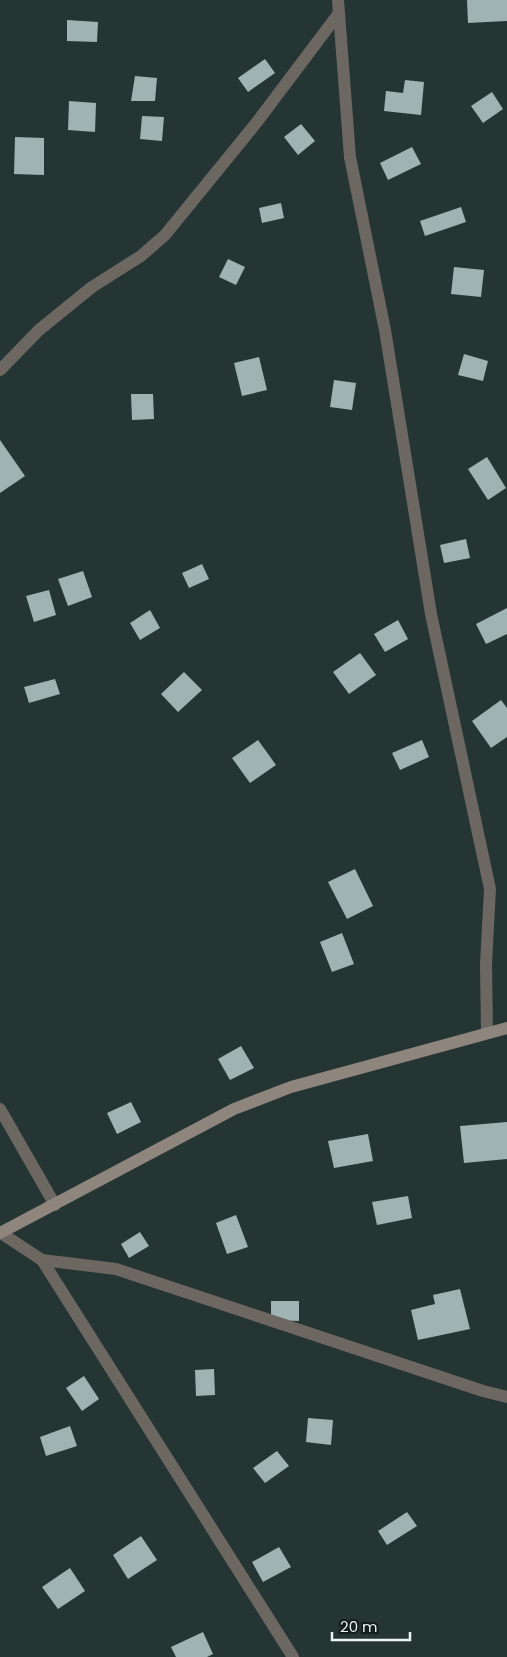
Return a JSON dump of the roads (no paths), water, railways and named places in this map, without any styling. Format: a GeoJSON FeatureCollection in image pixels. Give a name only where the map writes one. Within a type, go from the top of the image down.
{"type":"FeatureCollection","features":[{"type":"Feature","properties":{"kind":"street"},"geometry":{"type":"LineString","coordinates":[[338,0],[350,157],[385,330],[431,614],[490,889],[486,964],[487,1032]]}},
{"type":"Feature","properties":{"kind":"street"},"geometry":{"type":"LineString","coordinates":[[0,370],[39,330],[92,287],[141,256],[165,235],[257,122],[339,14]]}},
{"type":"Feature","properties":{"kind":"street"},"geometry":{"type":"LineString","coordinates":[[293,1657],[42,1260],[1,1233],[234,1109],[291,1086],[507,1028]]}},
{"type":"Feature","properties":{"kind":"street"},"geometry":{"type":"LineString","coordinates":[[0,1109],[55,1205]]}},
{"type":"Feature","properties":{"kind":"street"},"geometry":{"type":"LineString","coordinates":[[42,1260],[116,1269],[483,1391],[507,1396]]}}]}
